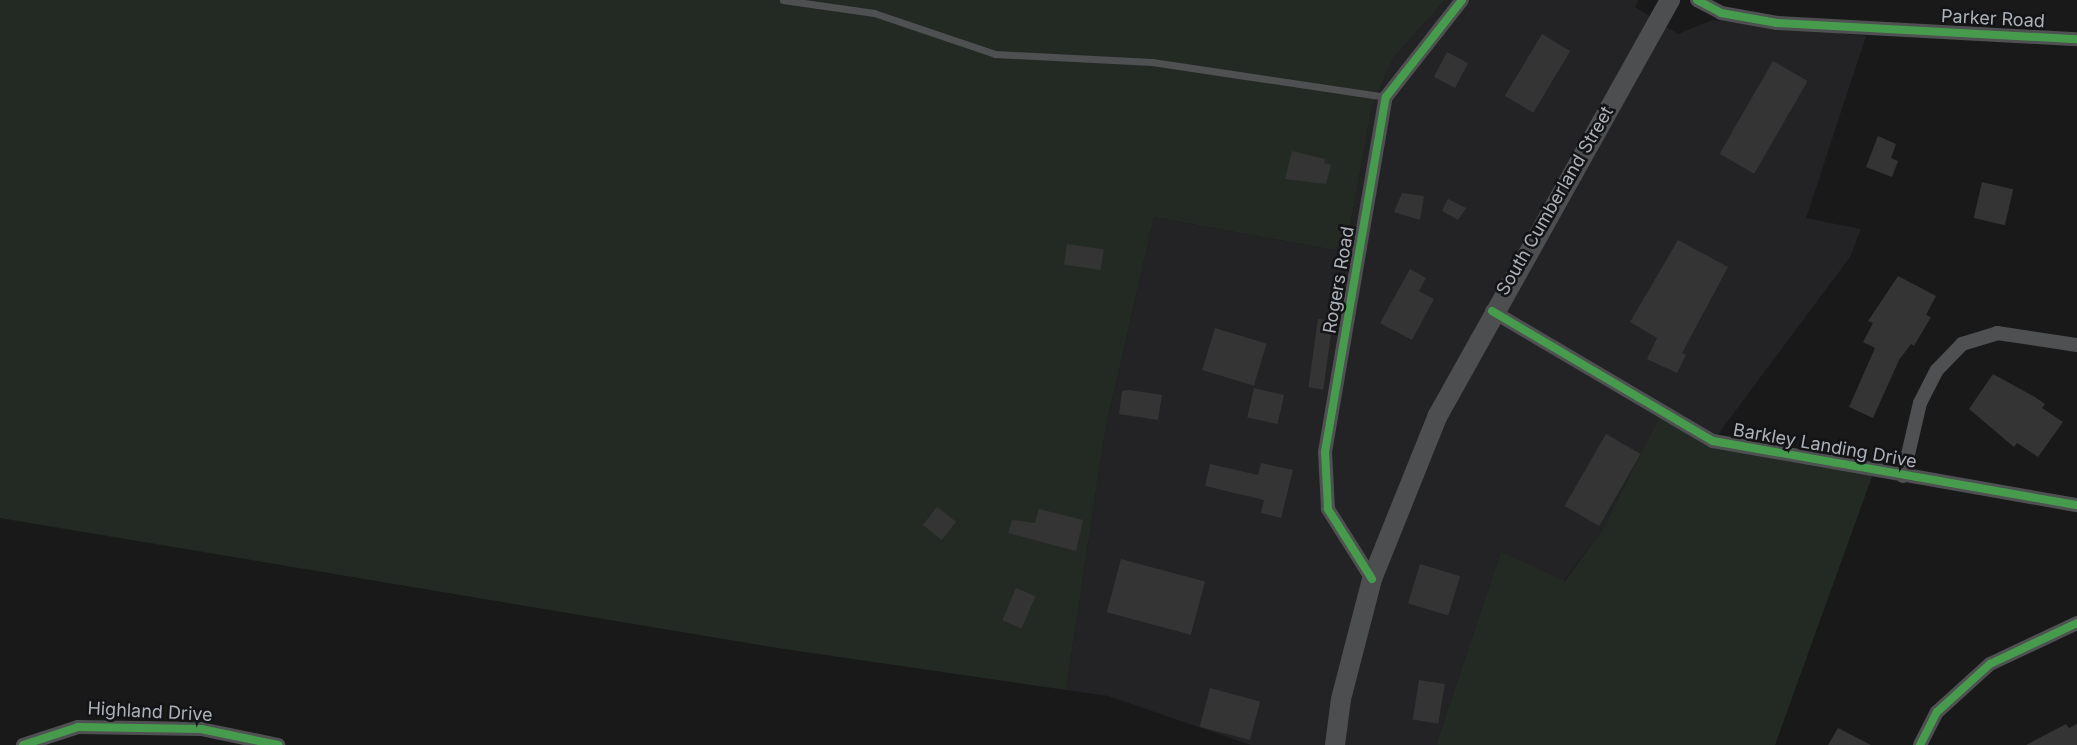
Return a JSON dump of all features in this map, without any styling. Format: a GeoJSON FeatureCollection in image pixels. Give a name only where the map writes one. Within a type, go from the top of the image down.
{"type":"FeatureCollection","features":[{"type":"Feature","properties":{"kind":"main road","name":"South Cumberland Street"},"geometry":{"type":"LineString","coordinates":[[1335,745],[1372,579],[1437,417],[1492,311],[1670,0]]}},
{"type":"Feature","properties":{"kind":"street","name":"Rogers Road"},"geometry":{"type":"LineString","coordinates":[[1372,579],[1328,509],[1325,452],[1386,97],[1462,0]]}},
{"type":"Feature","properties":{"kind":"street","name":"Parker Road"},"geometry":{"type":"LineString","coordinates":[[1697,0],[1721,13],[1777,23],[2077,39]]}},
{"type":"Feature","properties":{"kind":"street","name":"Barkley Landing Drive"},"geometry":{"type":"LineString","coordinates":[[1492,311],[1713,441],[2077,505]]}},
{"type":"Feature","properties":{"kind":"street"},"geometry":{"type":"LineString","coordinates":[[1903,476],[1920,403],[1937,370],[1962,344],[1997,333],[2077,345]]}},
{"type":"Feature","properties":{"kind":"street"},"geometry":{"type":"LineString","coordinates":[[1920,745],[1937,712],[1990,664],[2077,623]]}},
{"type":"Feature","properties":{"kind":"street","name":"Highland Drive"},"geometry":{"type":"LineString","coordinates":[[23,745],[78,727],[201,729],[278,745]]}},
{"type":"Feature","properties":{"kind":"lane"},"geometry":{"type":"LineString","coordinates":[[783,0],[874,13],[995,54],[1152,62],[1386,97]]}},
{"type":"Feature","properties":{"kind":"shaded area"},"geometry":{"type":"Polygon","coordinates":[[[0,0],[1445,0],[1394,57],[1372,106],[1348,238],[1334,250],[1154,217],[1105,431],[1066,690],[771,647],[0,518],[0,0]]]}},
{"type":"Feature","properties":{"kind":"shaded area"},"geometry":{"type":"Polygon","coordinates":[[[1445,0],[1638,0],[1635,7],[1678,34],[1712,20],[1866,36],[1806,218],[1861,229],[1850,257],[1713,441],[1662,412],[1604,527],[1564,581],[1501,553],[1436,745],[1251,745],[1108,696],[1066,690],[1105,431],[1154,217],[1334,250],[1348,238],[1372,106],[1394,57],[1445,0]]]}},
{"type":"Feature","properties":{"kind":"shaded area"},"geometry":{"type":"Polygon","coordinates":[[[1662,412],[1713,441],[1874,471],[1775,745],[1436,745],[1501,552],[1565,581],[1604,527],[1662,412]]]}},
{"type":"Feature","properties":{"kind":"building"},"geometry":{"type":"Polygon","coordinates":[[[1542,34],[1570,51],[1533,113],[1505,96],[1542,34]]]}},
{"type":"Feature","properties":{"kind":"building"},"geometry":{"type":"Polygon","coordinates":[[[1447,52],[1468,63],[1455,88],[1434,77],[1447,52]]]}},
{"type":"Feature","properties":{"kind":"building"},"geometry":{"type":"Polygon","coordinates":[[[1773,61],[1808,81],[1754,174],[1720,154],[1773,61]]]}},
{"type":"Feature","properties":{"kind":"building"},"geometry":{"type":"Polygon","coordinates":[[[1878,136],[1896,144],[1891,158],[1898,161],[1892,177],[1866,167],[1878,136]]]}},
{"type":"Feature","properties":{"kind":"building"},"geometry":{"type":"Polygon","coordinates":[[[1292,151],[1325,159],[1324,163],[1331,165],[1326,184],[1285,179],[1292,151]]]}},
{"type":"Feature","properties":{"kind":"building"},"geometry":{"type":"Polygon","coordinates":[[[1982,182],[2013,189],[2005,225],[1974,218],[1982,182]]]}},
{"type":"Feature","properties":{"kind":"building"},"geometry":{"type":"Polygon","coordinates":[[[1402,193],[1424,196],[1420,220],[1394,212],[1402,193]]]}},
{"type":"Feature","properties":{"kind":"building"},"geometry":{"type":"Polygon","coordinates":[[[1448,199],[1466,208],[1458,220],[1442,211],[1448,199]]]}},
{"type":"Feature","properties":{"kind":"building"},"geometry":{"type":"Polygon","coordinates":[[[1678,240],[1728,267],[1682,353],[1686,355],[1677,373],[1647,359],[1657,338],[1630,322],[1678,240]]]}},
{"type":"Feature","properties":{"kind":"building"},"geometry":{"type":"Polygon","coordinates":[[[1067,244],[1104,249],[1101,270],[1064,265],[1067,244]]]}},
{"type":"Feature","properties":{"kind":"building"},"geometry":{"type":"Polygon","coordinates":[[[1410,269],[1426,278],[1419,291],[1434,299],[1412,340],[1380,323],[1410,269]]]}},
{"type":"Feature","properties":{"kind":"building"},"geometry":{"type":"Polygon","coordinates":[[[1898,276],[1936,296],[1926,315],[1931,317],[1914,346],[1911,344],[1899,360],[1873,418],[1849,407],[1875,348],[1863,342],[1873,323],[1868,321],[1898,276]]]}},
{"type":"Feature","properties":{"kind":"building"},"geometry":{"type":"Polygon","coordinates":[[[1318,319],[1333,321],[1323,389],[1308,387],[1318,319]]]}},
{"type":"Feature","properties":{"kind":"building"},"geometry":{"type":"Polygon","coordinates":[[[1215,328],[1267,344],[1254,386],[1202,370],[1215,328]]]}},
{"type":"Feature","properties":{"kind":"building"},"geometry":{"type":"Polygon","coordinates":[[[1993,374],[2035,397],[2045,404],[2042,408],[2063,422],[2038,457],[2017,443],[2014,447],[1969,409],[1993,374]]]}},
{"type":"Feature","properties":{"kind":"building"},"geometry":{"type":"Polygon","coordinates":[[[1254,388],[1284,395],[1277,424],[1247,417],[1254,388]]]}},
{"type":"Feature","properties":{"kind":"building"},"geometry":{"type":"Polygon","coordinates":[[[1122,391],[1162,395],[1158,420],[1119,414],[1122,391]]]}},
{"type":"Feature","properties":{"kind":"building"},"geometry":{"type":"Polygon","coordinates":[[[1606,434],[1641,454],[1599,526],[1564,506],[1606,434]]]}},
{"type":"Feature","properties":{"kind":"building"},"geometry":{"type":"Polygon","coordinates":[[[1261,463],[1293,470],[1281,518],[1261,513],[1264,500],[1205,486],[1210,464],[1258,475],[1261,463]]]}},
{"type":"Feature","properties":{"kind":"building"},"geometry":{"type":"Polygon","coordinates":[[[937,507],[956,522],[942,540],[923,525],[937,507]]]}},
{"type":"Feature","properties":{"kind":"building"},"geometry":{"type":"Polygon","coordinates":[[[1039,509],[1083,520],[1076,551],[1008,533],[1012,520],[1035,523],[1039,509]]]}},
{"type":"Feature","properties":{"kind":"building"},"geometry":{"type":"Polygon","coordinates":[[[1121,559],[1205,582],[1191,635],[1107,612],[1121,559]]]}},
{"type":"Feature","properties":{"kind":"building"},"geometry":{"type":"Polygon","coordinates":[[[1420,564],[1460,576],[1448,615],[1408,603],[1420,564]]]}},
{"type":"Feature","properties":{"kind":"building"},"geometry":{"type":"Polygon","coordinates":[[[1016,588],[1035,596],[1022,628],[1002,620],[1016,588]]]}},
{"type":"Feature","properties":{"kind":"building"},"geometry":{"type":"Polygon","coordinates":[[[1419,680],[1445,684],[1438,724],[1413,720],[1419,680]]]}},
{"type":"Feature","properties":{"kind":"building"},"geometry":{"type":"Polygon","coordinates":[[[1210,688],[1260,701],[1250,740],[1200,727],[1210,688]]]}},
{"type":"Feature","properties":{"kind":"building"},"geometry":{"type":"Polygon","coordinates":[[[2066,724],[2069,728],[2077,724],[2077,745],[2026,745],[2066,724]]]}},
{"type":"Feature","properties":{"kind":"building"},"geometry":{"type":"Polygon","coordinates":[[[1838,728],[1871,745],[1828,745],[1838,728]]]}},
{"type":"Feature","properties":{"kind":"cycle path"},"geometry":{"type":"LineString","coordinates":[[1372,579],[1328,509],[1325,452],[1386,97],[1462,0]]}},
{"type":"Feature","properties":{"kind":"cycle path"},"geometry":{"type":"LineString","coordinates":[[1697,0],[1721,13],[1777,23],[2077,39]]}},
{"type":"Feature","properties":{"kind":"cycle path"},"geometry":{"type":"LineString","coordinates":[[1492,311],[1713,441],[2077,505]]}},
{"type":"Feature","properties":{"kind":"cycle path"},"geometry":{"type":"LineString","coordinates":[[1920,745],[1937,712],[1990,664],[2077,623]]}},
{"type":"Feature","properties":{"kind":"cycle path"},"geometry":{"type":"LineString","coordinates":[[23,745],[78,727],[201,729],[278,745]]}}]}
